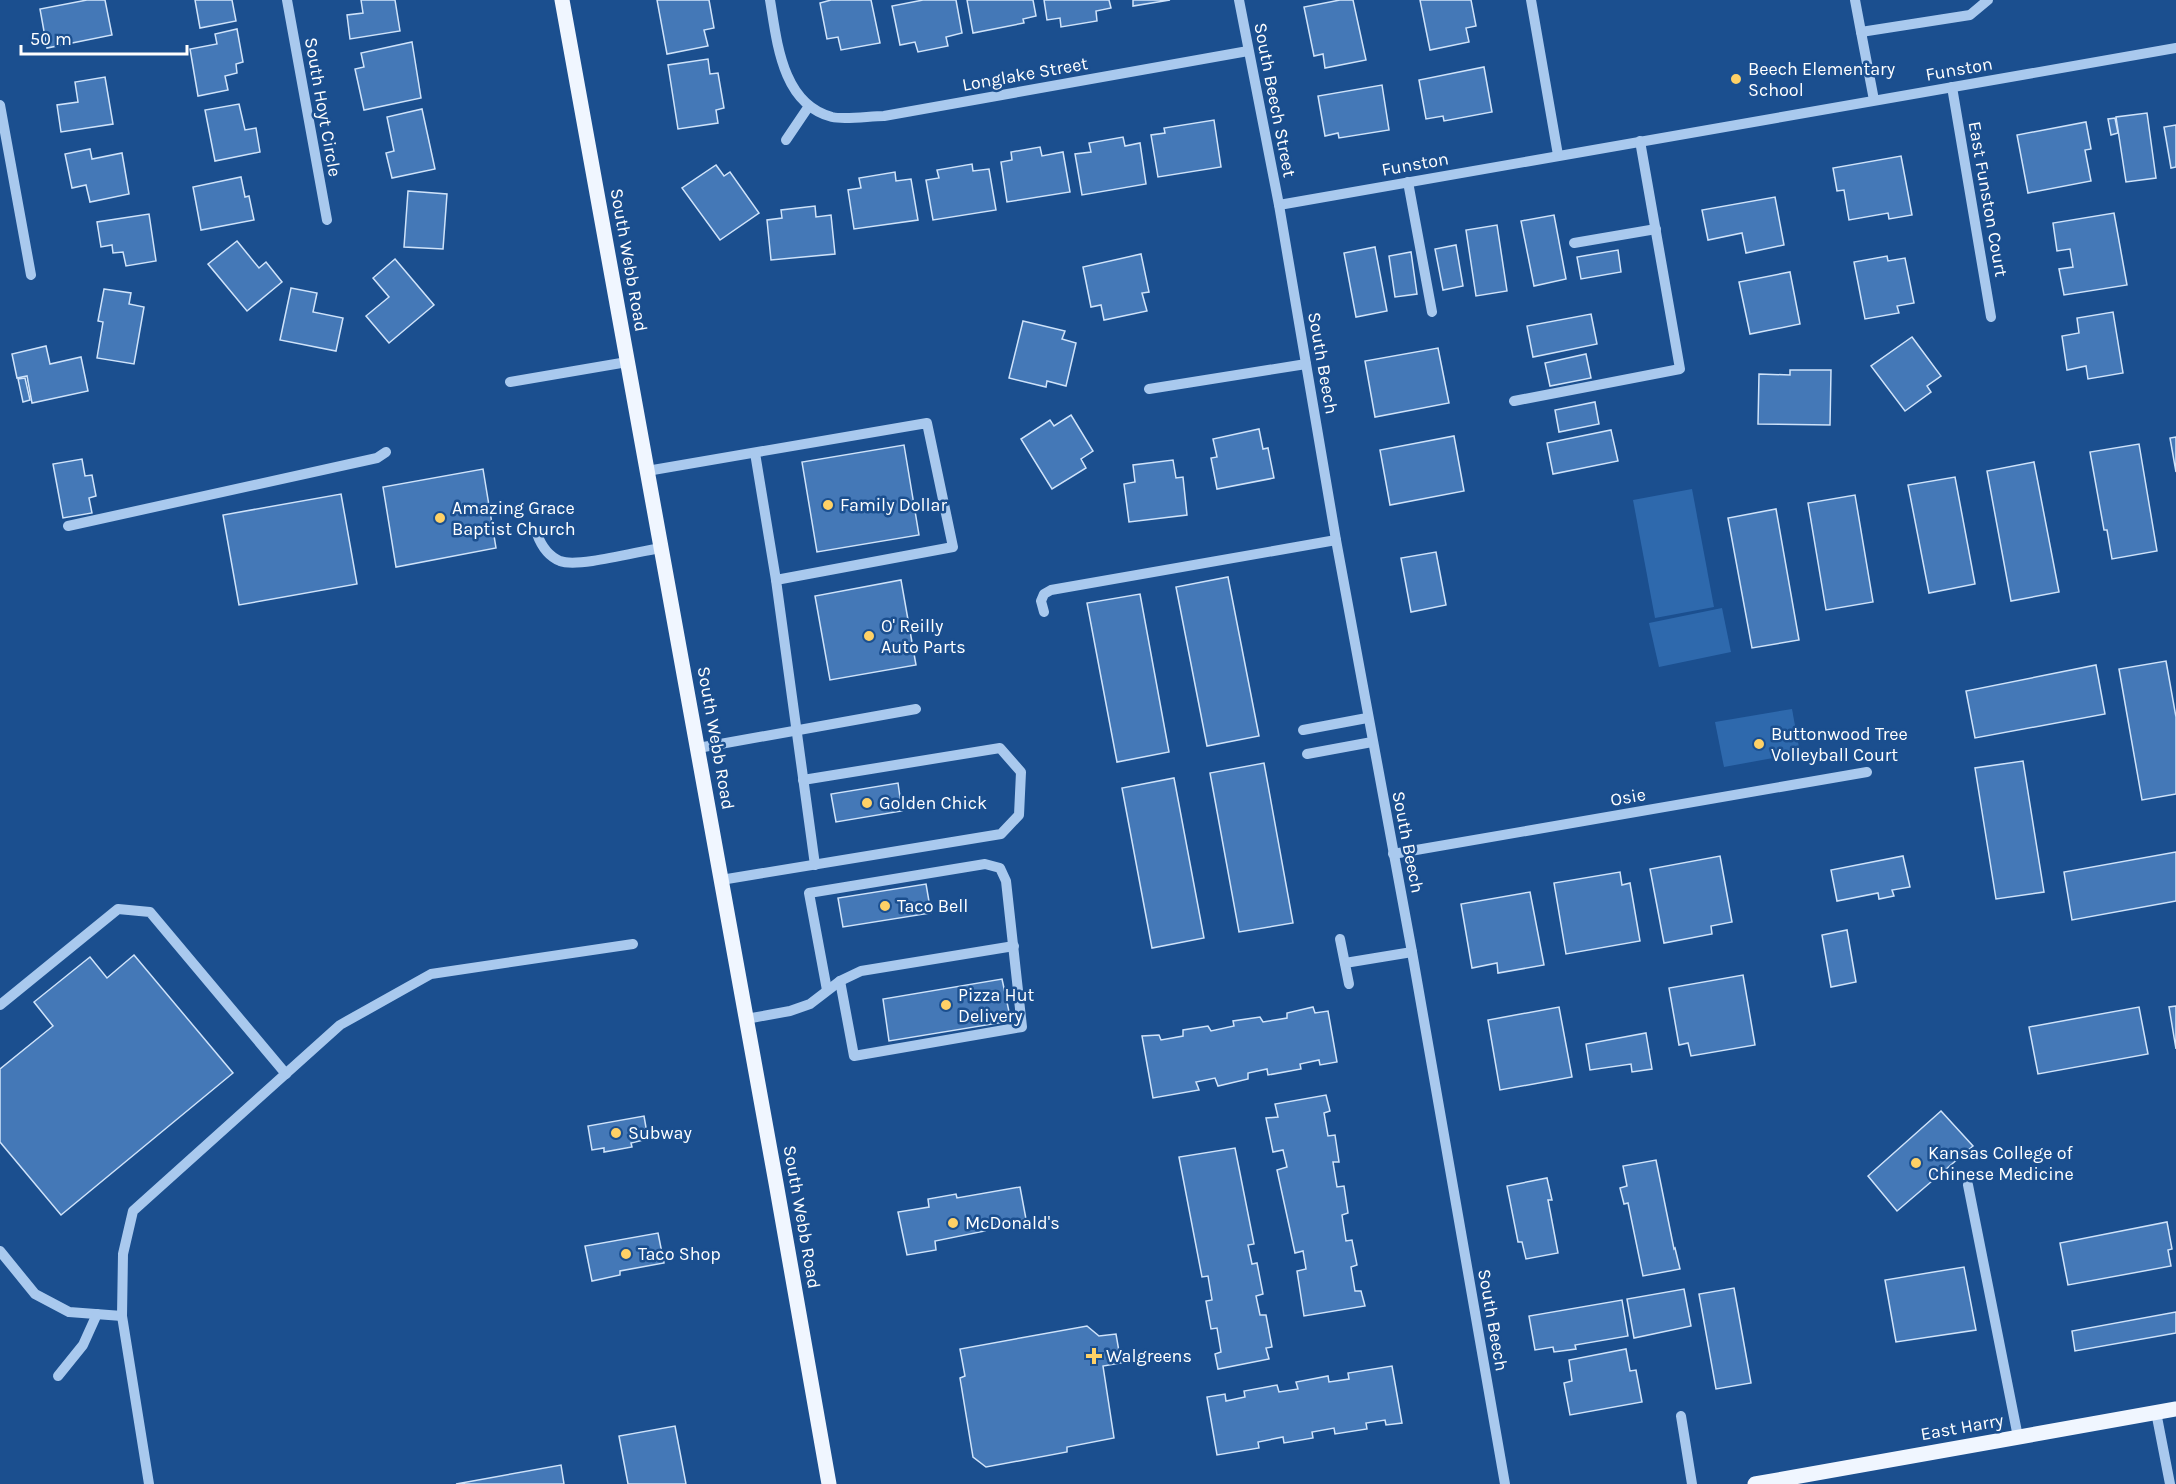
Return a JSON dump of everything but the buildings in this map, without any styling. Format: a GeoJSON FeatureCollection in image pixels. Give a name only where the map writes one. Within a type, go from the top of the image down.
{"type":"FeatureCollection","features":[{"type":"Feature","properties":{"kind":"main road","name":"South Webb Road"},"geometry":{"type":"LineString","coordinates":[[562,0],[829,1484]]}},
{"type":"Feature","properties":{"kind":"main road","name":"East Harry"},"geometry":{"type":"LineString","coordinates":[[1755,1484],[2176,1409]]}},
{"type":"Feature","properties":{"kind":"street","name":"South Hoyt Circle"},"geometry":{"type":"LineString","coordinates":[[287,0],[327,220]]}},
{"type":"Feature","properties":{"kind":"street"},"geometry":{"type":"LineString","coordinates":[[770,0],[780,55],[788,79],[809,106],[786,140]]}},
{"type":"Feature","properties":{"kind":"street","name":"South Beech Street"},"geometry":{"type":"LineString","coordinates":[[1239,0],[1279,205]]}},
{"type":"Feature","properties":{"kind":"street"},"geometry":{"type":"LineString","coordinates":[[1531,0],[1558,156]]}},
{"type":"Feature","properties":{"kind":"street"},"geometry":{"type":"LineString","coordinates":[[1855,0],[1874,100]]}},
{"type":"Feature","properties":{"kind":"street"},"geometry":{"type":"LineString","coordinates":[[1861,32],[1970,15],[1988,0]]}},
{"type":"Feature","properties":{"kind":"street","name":"Funston"},"geometry":{"type":"LineString","coordinates":[[1279,205],[2176,48]]}},
{"type":"Feature","properties":{"kind":"street","name":"Longlake Street"},"geometry":{"type":"LineString","coordinates":[[809,106],[833,117],[884,116],[1248,51]]}},
{"type":"Feature","properties":{"kind":"street","name":"East Funston Court"},"geometry":{"type":"LineString","coordinates":[[1952,87],[1991,317]]}},
{"type":"Feature","properties":{"kind":"street"},"geometry":{"type":"LineString","coordinates":[[0,105],[32,275]]}},
{"type":"Feature","properties":{"kind":"street"},"geometry":{"type":"LineString","coordinates":[[1514,401],[1680,369],[1640,141]]}},
{"type":"Feature","properties":{"kind":"street"},"geometry":{"type":"LineString","coordinates":[[1408,182],[1432,312]]}},
{"type":"Feature","properties":{"kind":"street","name":"South Beech"},"geometry":{"type":"LineString","coordinates":[[1279,205],[1367,718],[1412,952],[1505,1484]]}},
{"type":"Feature","properties":{"kind":"street"},"geometry":{"type":"LineString","coordinates":[[1574,243],[1656,229]]}},
{"type":"Feature","properties":{"kind":"street"},"geometry":{"type":"LineString","coordinates":[[510,382],[627,362]]}},
{"type":"Feature","properties":{"kind":"street"},"geometry":{"type":"LineString","coordinates":[[1149,389],[1306,364]]}},
{"type":"Feature","properties":{"kind":"street"},"geometry":{"type":"LineString","coordinates":[[647,471],[927,423],[953,546],[777,580]]}},
{"type":"Feature","properties":{"kind":"street"},"geometry":{"type":"LineString","coordinates":[[68,526],[377,458],[387,452]]}},
{"type":"Feature","properties":{"kind":"street"},"geometry":{"type":"LineString","coordinates":[[755,453],[777,580],[815,865]]}},
{"type":"Feature","properties":{"kind":"street"},"geometry":{"type":"LineString","coordinates":[[537,534],[546,551],[561,561],[569,563],[661,548]]}},
{"type":"Feature","properties":{"kind":"street"},"geometry":{"type":"LineString","coordinates":[[1044,612],[1041,601],[1044,594],[1052,590],[1336,540]]}},
{"type":"Feature","properties":{"kind":"street"},"geometry":{"type":"LineString","coordinates":[[698,748],[916,709]]}},
{"type":"Feature","properties":{"kind":"street"},"geometry":{"type":"LineString","coordinates":[[1303,730],[1367,718]]}},
{"type":"Feature","properties":{"kind":"street"},"geometry":{"type":"LineString","coordinates":[[1307,754],[1372,742]]}},
{"type":"Feature","properties":{"kind":"street"},"geometry":{"type":"LineString","coordinates":[[722,880],[1001,834],[1019,815],[1021,772],[999,748],[803,780]]}},
{"type":"Feature","properties":{"kind":"street","name":"Osie"},"geometry":{"type":"LineString","coordinates":[[1394,854],[1867,772]]}},
{"type":"Feature","properties":{"kind":"street"},"geometry":{"type":"LineString","coordinates":[[827,990],[808,893],[985,864],[1000,868],[1006,881],[1022,1027],[854,1056],[840,981]]}},
{"type":"Feature","properties":{"kind":"street"},"geometry":{"type":"LineString","coordinates":[[0,1005],[118,909],[150,912],[286,1074]]}},
{"type":"Feature","properties":{"kind":"street"},"geometry":{"type":"LineString","coordinates":[[1340,939],[1349,984]]}},
{"type":"Feature","properties":{"kind":"street"},"geometry":{"type":"LineString","coordinates":[[149,1484],[122,1316],[123,1254],[133,1211],[340,1025],[431,974],[633,944]]}},
{"type":"Feature","properties":{"kind":"street"},"geometry":{"type":"LineString","coordinates":[[746,1019],[790,1011],[810,1004],[840,981],[861,971],[1014,946]]}},
{"type":"Feature","properties":{"kind":"street"},"geometry":{"type":"LineString","coordinates":[[1345,963],[1412,952]]}},
{"type":"Feature","properties":{"kind":"street"},"geometry":{"type":"LineString","coordinates":[[1968,1185],[2018,1437]]}},
{"type":"Feature","properties":{"kind":"street"},"geometry":{"type":"LineString","coordinates":[[0,1251],[35,1294],[69,1312],[122,1316]]}},
{"type":"Feature","properties":{"kind":"street"},"geometry":{"type":"LineString","coordinates":[[58,1376],[83,1345],[97,1314]]}},
{"type":"Feature","properties":{"kind":"street"},"geometry":{"type":"LineString","coordinates":[[2156,1412],[2170,1484]]}},
{"type":"Feature","properties":{"kind":"street"},"geometry":{"type":"LineString","coordinates":[[1681,1416],[1692,1484]]}},
{"type":"Feature","properties":{"kind":"shaded area"},"geometry":{"type":"Polygon","coordinates":[[[1692,489],[1714,607],[1655,618],[1633,500],[1692,489]]]}},
{"type":"Feature","properties":{"kind":"shaded area"},"geometry":{"type":"Polygon","coordinates":[[[1722,608],[1731,652],[1659,667],[1649,623],[1722,608]]]}},
{"type":"Feature","properties":{"kind":"shaded area","name":"Buttonwood Tree Volleyball Court"},"geometry":{"type":"Polygon","coordinates":[[[1792,709],[1800,753],[1724,767],[1715,722],[1792,709]]]}},
{"type":"Feature","properties":{"kind":"place","name":"Beech Elementary School"},"geometry":{"type":"Point","coordinates":[1736,79]}},
{"type":"Feature","properties":{"kind":"place","name":"Family Dollar"},"geometry":{"type":"Point","coordinates":[828,505]}},
{"type":"Feature","properties":{"kind":"place","name":"Amazing Grace Baptist Church"},"geometry":{"type":"Point","coordinates":[440,518]}},
{"type":"Feature","properties":{"kind":"place","name":"O' Reilly Auto Parts"},"geometry":{"type":"Point","coordinates":[869,636]}},
{"type":"Feature","properties":{"kind":"place","name":"Buttonwood Tree Volleyball Court"},"geometry":{"type":"Point","coordinates":[1759,744]}},
{"type":"Feature","properties":{"kind":"place","name":"Golden Chick"},"geometry":{"type":"Point","coordinates":[867,803]}},
{"type":"Feature","properties":{"kind":"place","name":"Taco Bell"},"geometry":{"type":"Point","coordinates":[885,906]}},
{"type":"Feature","properties":{"kind":"place","name":"Pizza Hut Delivery"},"geometry":{"type":"Point","coordinates":[946,1005]}},
{"type":"Feature","properties":{"kind":"place","name":"Subway"},"geometry":{"type":"Point","coordinates":[616,1133]}},
{"type":"Feature","properties":{"kind":"place","name":"Kansas College of Chinese Medicine"},"geometry":{"type":"Point","coordinates":[1916,1163]}},
{"type":"Feature","properties":{"kind":"place","name":"McDonald's"},"geometry":{"type":"Point","coordinates":[953,1223]}},
{"type":"Feature","properties":{"kind":"place","name":"Taco Shop"},"geometry":{"type":"Point","coordinates":[626,1254]}},
{"type":"Feature","properties":{"kind":"place","name":"Walgreens"},"geometry":{"type":"Point","coordinates":[1094,1356]}}]}
